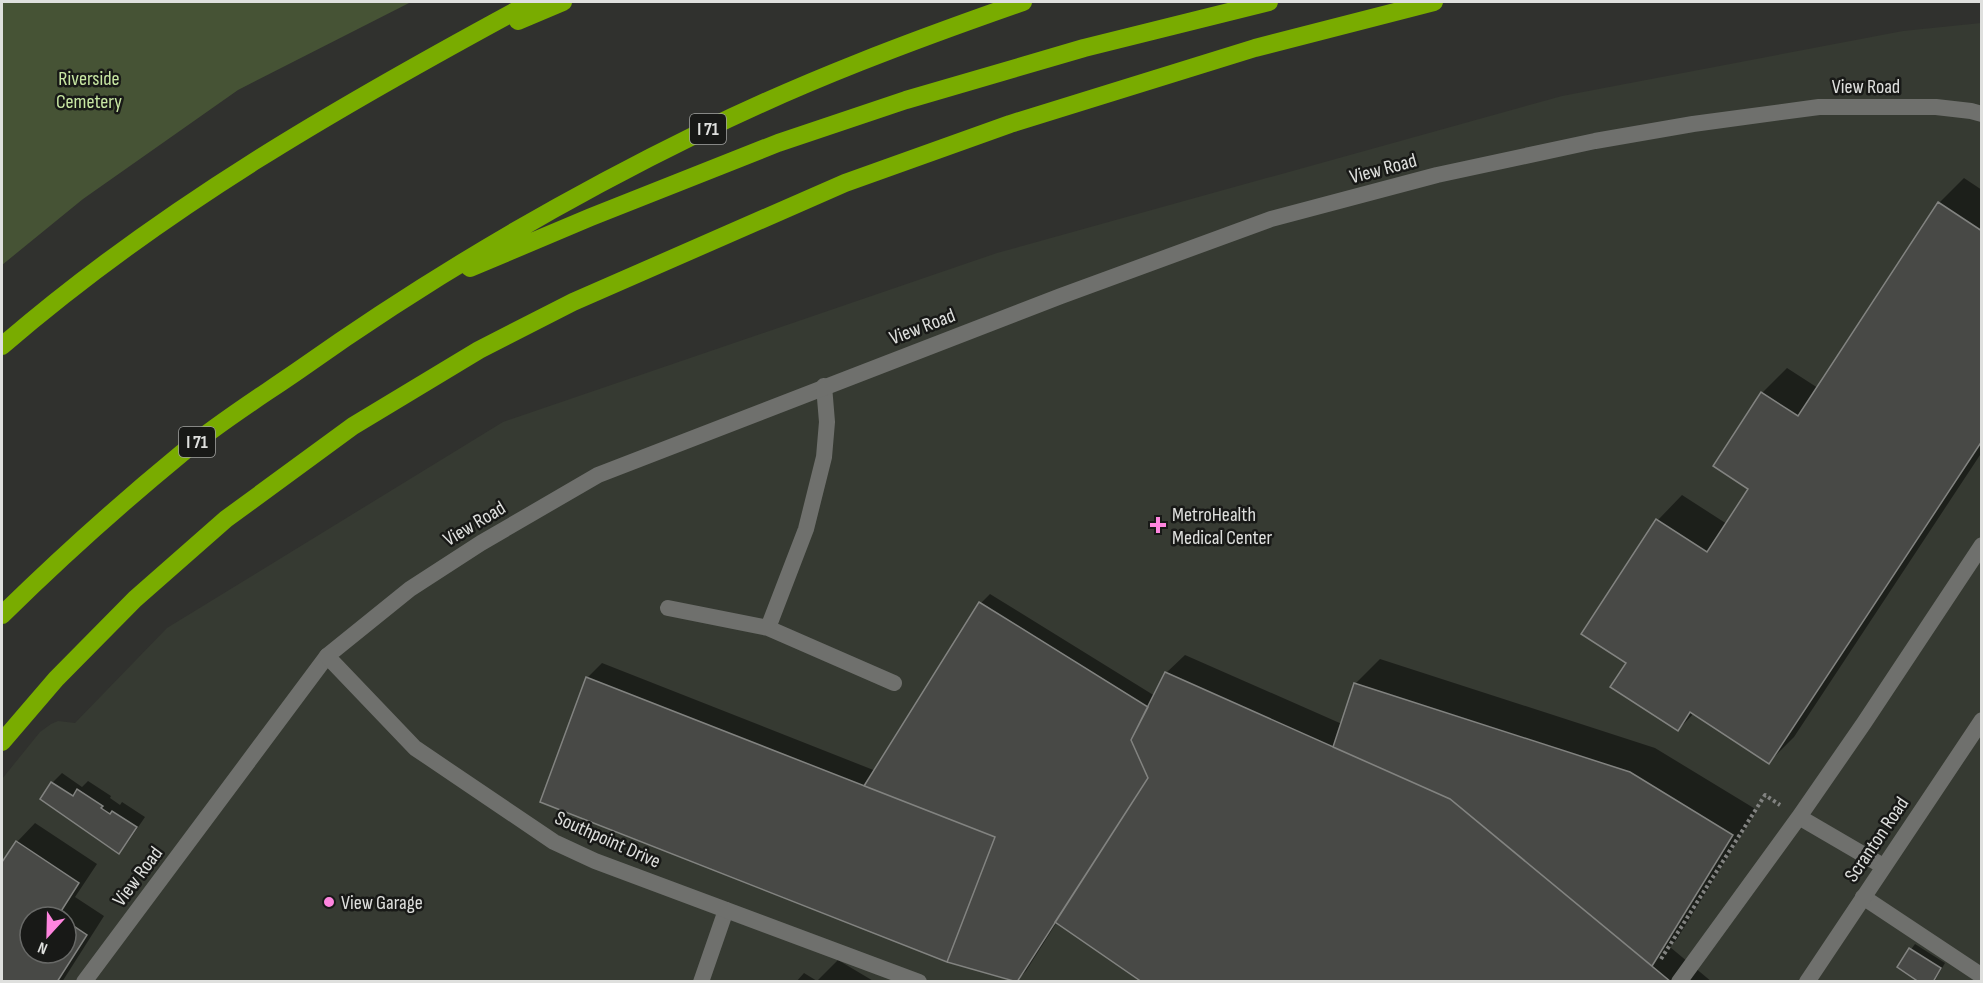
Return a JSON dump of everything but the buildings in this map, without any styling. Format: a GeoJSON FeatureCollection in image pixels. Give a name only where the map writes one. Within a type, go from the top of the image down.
{"type":"FeatureCollection","features":[{"type":"Feature","properties":{"kind":"highway"},"geometry":{"type":"LineString","coordinates":[[2,346],[111,258],[194,199],[299,132],[393,77],[531,2]]}},
{"type":"Feature","properties":{"kind":"highway"},"geometry":{"type":"LineString","coordinates":[[393,77],[563,2]]}},
{"type":"Feature","properties":{"kind":"highway","name":"I 71"},"geometry":{"type":"LineString","coordinates":[[2,615],[59,559],[184,452],[359,327],[411,293],[575,197],[700,132],[813,81],[931,34],[1023,2]]}},
{"type":"Feature","properties":{"kind":"highway"},"geometry":{"type":"LineString","coordinates":[[411,293],[778,143],[863,114],[1084,48],[1269,2]]}},
{"type":"Feature","properties":{"kind":"highway"},"geometry":{"type":"LineString","coordinates":[[2,742],[56,679],[135,599],[226,519],[353,426],[479,350],[573,302],[845,183],[1010,124],[1256,48],[1434,2]]}},
{"type":"Feature","properties":{"kind":"street","name":"View Road"},"geometry":{"type":"LineString","coordinates":[[84,981],[327,656],[410,589],[481,543],[598,475],[824,386],[1271,219],[1437,176],[1595,141],[1693,124],[1819,107],[1936,107],[1982,114]]}},
{"type":"Feature","properties":{"kind":"street"},"geometry":{"type":"LineString","coordinates":[[768,628],[806,529],[824,456],[827,422],[824,386]]}},
{"type":"Feature","properties":{"kind":"street"},"geometry":{"type":"LineString","coordinates":[[1679,981],[1799,817],[1982,545]]}},
{"type":"Feature","properties":{"kind":"street"},"geometry":{"type":"LineString","coordinates":[[668,608],[768,628],[894,683]]}},
{"type":"Feature","properties":{"kind":"street","name":"Southpoint Drive"},"geometry":{"type":"LineString","coordinates":[[327,656],[415,748],[554,842],[595,861],[919,981]]}},
{"type":"Feature","properties":{"kind":"street","name":"Scranton Road"},"geometry":{"type":"LineString","coordinates":[[1807,981],[1982,720]]}},
{"type":"Feature","properties":{"kind":"street"},"geometry":{"type":"LineString","coordinates":[[1799,817],[1883,866]]}},
{"type":"Feature","properties":{"kind":"street"},"geometry":{"type":"LineString","coordinates":[[1863,897],[1982,976]]}},
{"type":"Feature","properties":{"kind":"street"},"geometry":{"type":"LineString","coordinates":[[700,981],[726,910]]}},
{"type":"Feature","properties":{"kind":"path"},"geometry":{"type":"LineString","coordinates":[[1661,959],[1765,795]]}},
{"type":"Feature","properties":{"kind":"shaded area","name":"MetroHealth Medical Center"},"geometry":{"type":"Polygon","coordinates":[[[1981,23],[1981,981],[2,981],[2,779],[40,732],[58,721],[75,723],[167,628],[503,422],[997,253],[1562,96],[1903,31],[1981,23]]]}},
{"type":"Feature","properties":{"kind":"green space","name":"Riverside Cemetery"},"geometry":{"type":"Polygon","coordinates":[[[2,2],[411,2],[238,90],[83,199],[2,265],[2,2]]]}},
{"type":"Feature","properties":{"kind":"place","name":"MetroHealth Medical Center"},"geometry":{"type":"Point","coordinates":[1158,525]}},
{"type":"Feature","properties":{"kind":"place","name":"View Garage"},"geometry":{"type":"Point","coordinates":[329,902]}}]}
